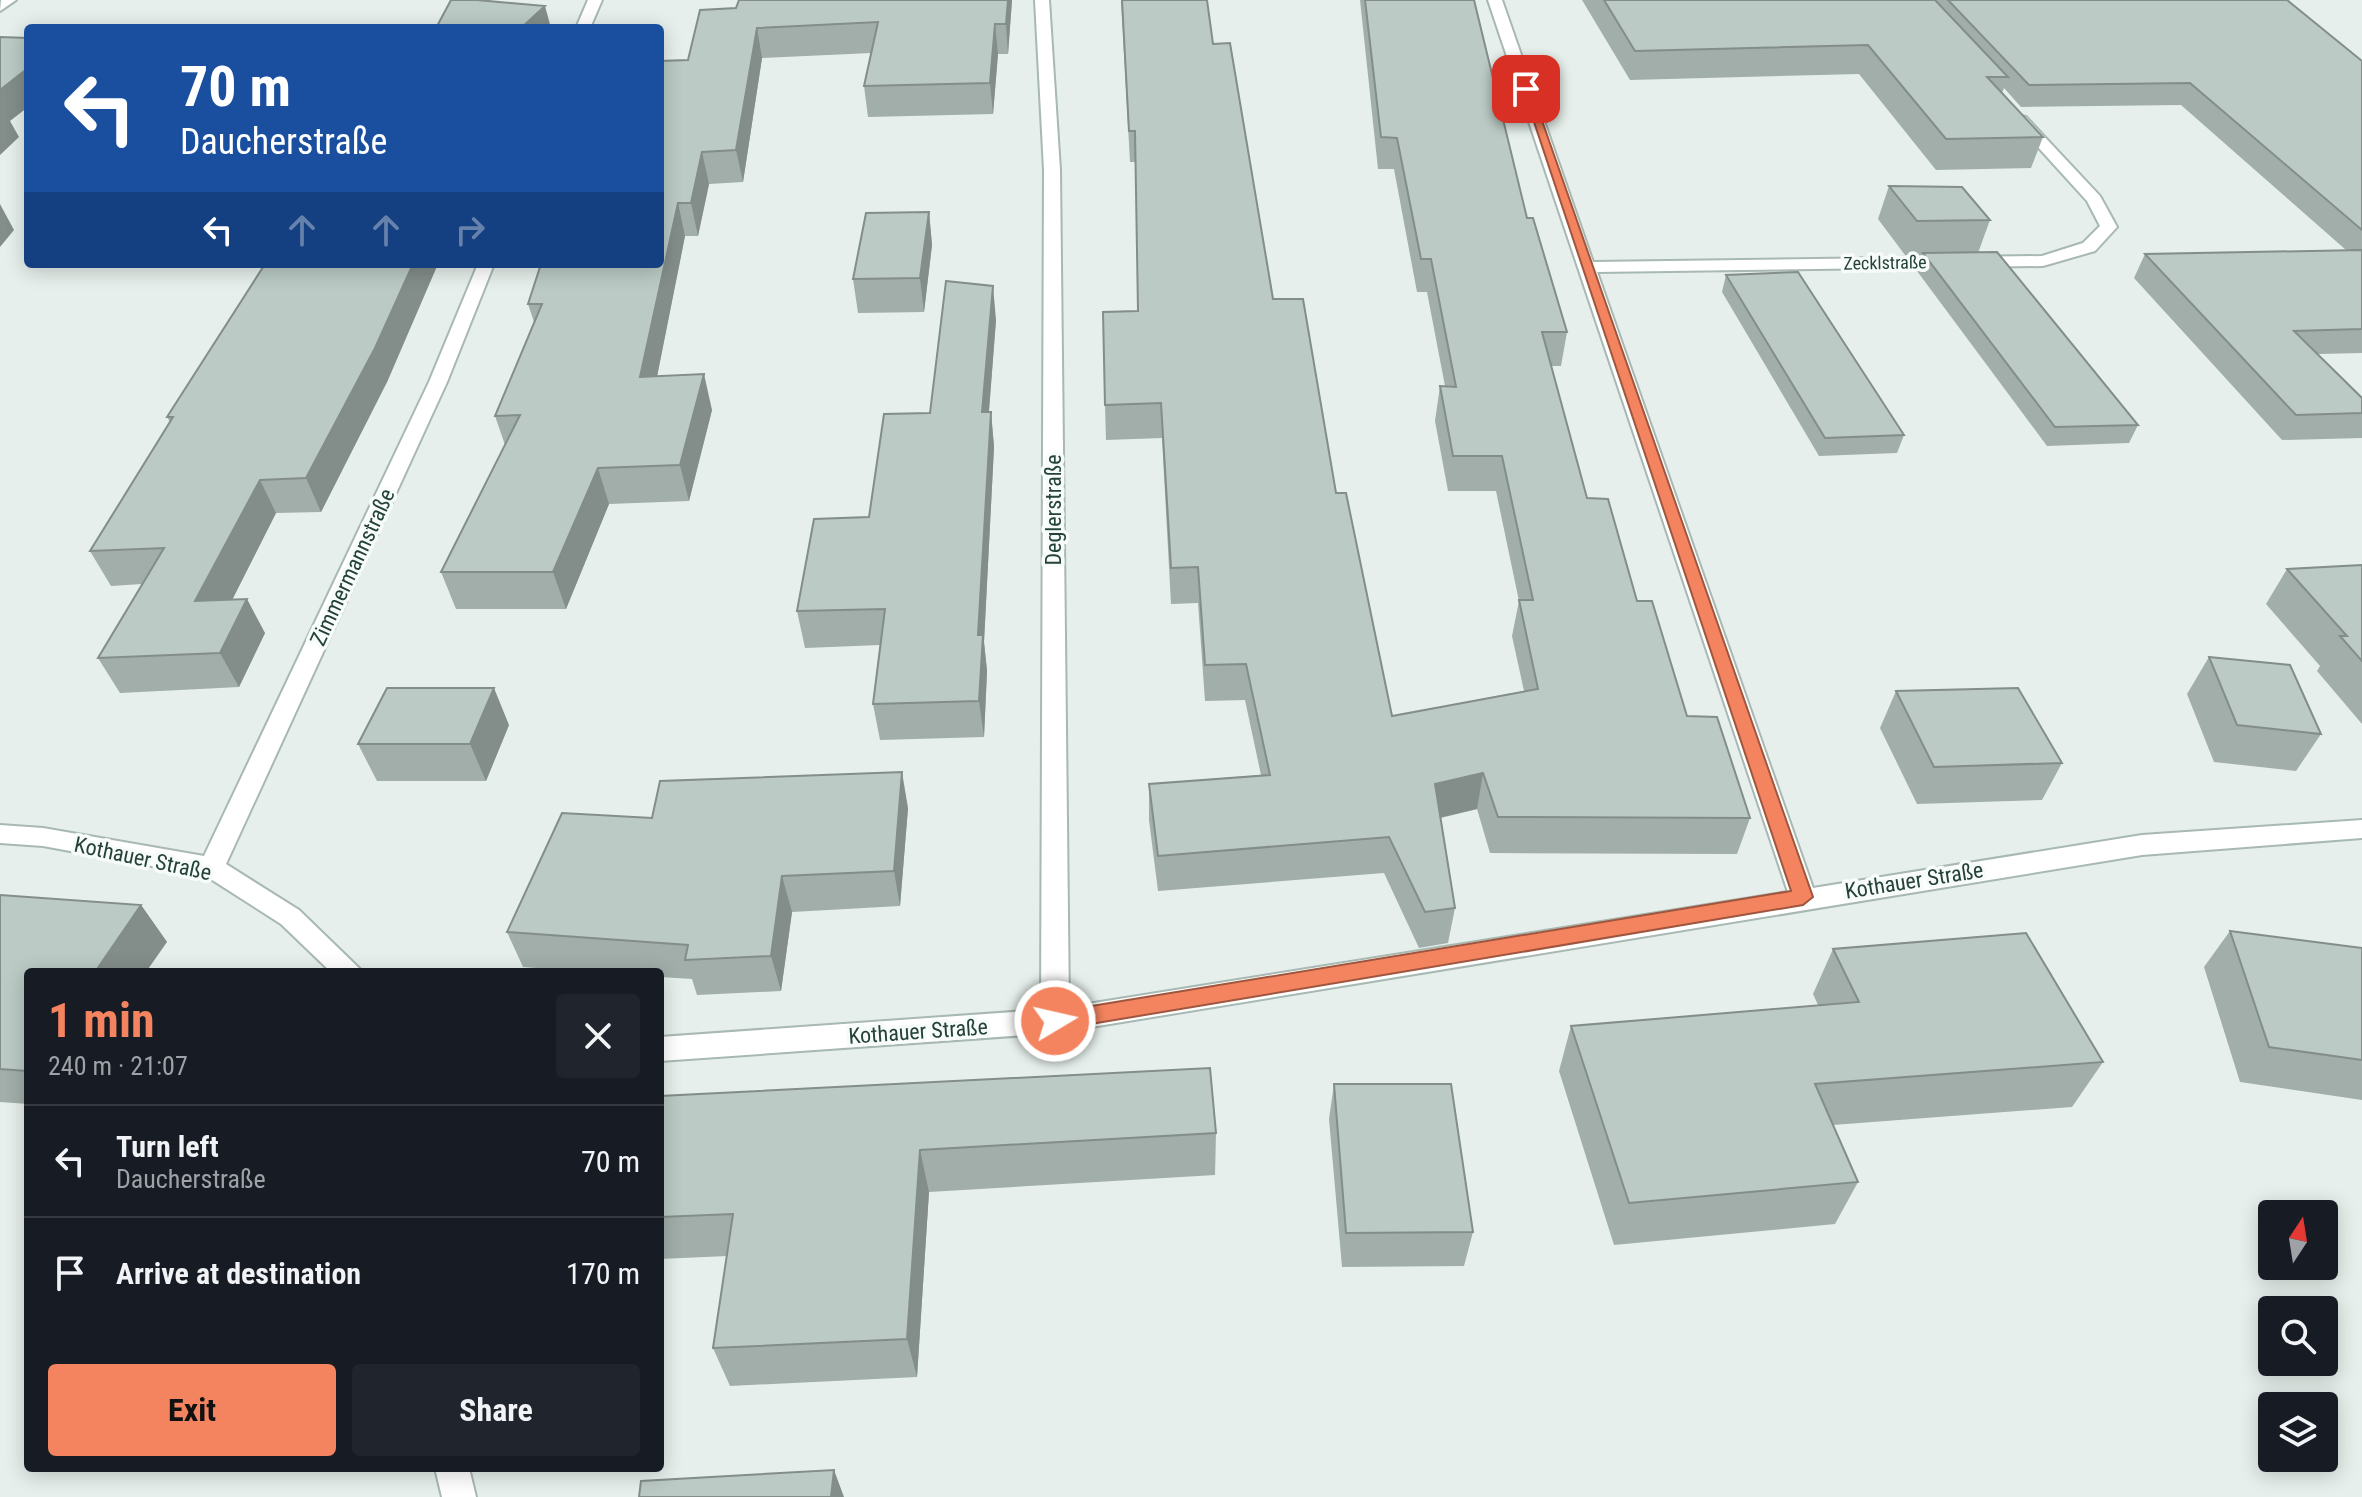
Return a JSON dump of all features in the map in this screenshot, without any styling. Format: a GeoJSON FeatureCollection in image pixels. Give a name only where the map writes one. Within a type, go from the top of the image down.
{"type":"FeatureCollection","features":[{"type":"Feature","properties":{"kind":"street"},"geometry":{"type":"LineString","coordinates":[[0,7],[9,0]]}},
{"type":"Feature","properties":{"kind":"street"},"geometry":{"type":"LineString","coordinates":[[585,24],[595,0]]}},
{"type":"Feature","properties":{"kind":"street","name":"Deglerstraße"},"geometry":{"type":"LineString","coordinates":[[1042,0],[1052,170],[1055,1021]]}},
{"type":"Feature","properties":{"kind":"street"},"geometry":{"type":"LineString","coordinates":[[1495,0],[1803,897]]}},
{"type":"Feature","properties":{"kind":"street","name":"Zecklstraße"},"geometry":{"type":"LineString","coordinates":[[1588,267],[2043,261],[2089,247],[2109,227],[2094,199],[2008,105]]}},
{"type":"Feature","properties":{"kind":"street","name":"Zimmermannstraße"},"geometry":{"type":"LineString","coordinates":[[212,867],[438,382],[484,268]]}},
{"type":"Feature","properties":{"kind":"street","name":"Kothauer Straße"},"geometry":{"type":"LineString","coordinates":[[664,1049],[1055,1021],[1803,897],[2142,845],[2362,829]]}},
{"type":"Feature","properties":{"kind":"street","name":"Kothauer Straße"},"geometry":{"type":"LineString","coordinates":[[0,834],[43,837],[212,867],[290,917],[345,968]]}},
{"type":"Feature","properties":{"kind":"street"},"geometry":{"type":"LineString","coordinates":[[453,1472],[459,1497]]}},
{"type":"Feature","properties":{"kind":"building"},"geometry":{"type":"Polygon","coordinates":[[[451,0],[545,6],[525,24],[438,24],[451,0]]]}},
{"type":"Feature","properties":{"kind":"building"},"geometry":{"type":"Polygon","coordinates":[[[739,0],[1008,0],[1006,24],[995,24],[990,83],[864,86],[878,22],[757,28],[736,150],[702,152],[691,203],[678,203],[664,267],[664,61],[688,60],[700,10],[736,8],[739,0]]]}},
{"type":"Feature","properties":{"kind":"building"},"geometry":{"type":"Polygon","coordinates":[[[1122,0],[1207,0],[1213,44],[1230,43],[1273,299],[1303,299],[1336,493],[1346,493],[1392,716],[1538,689],[1519,600],[1533,600],[1502,456],[1453,456],[1440,386],[1456,387],[1431,259],[1421,259],[1397,138],[1381,137],[1365,0],[1474,0],[1527,218],[1533,218],[1567,332],[1542,332],[1587,498],[1608,499],[1637,601],[1652,601],[1687,716],[1717,717],[1750,818],[1498,817],[1483,773],[1435,784],[1455,908],[1425,912],[1389,837],[1158,856],[1149,784],[1270,775],[1246,664],[1205,665],[1198,567],[1171,568],[1161,403],[1105,405],[1103,312],[1138,311],[1135,131],[1129,131],[1122,0]]]}},
{"type":"Feature","properties":{"kind":"building"},"geometry":{"type":"Polygon","coordinates":[[[1604,0],[1935,0],[2008,77],[1987,77],[2043,137],[1946,139],[1868,45],[1635,51],[1604,0]]]}},
{"type":"Feature","properties":{"kind":"building"},"geometry":{"type":"Polygon","coordinates":[[[1948,0],[2287,0],[2362,61],[2362,230],[2190,83],[2029,85],[1948,0]]]}},
{"type":"Feature","properties":{"kind":"building"},"geometry":{"type":"Polygon","coordinates":[[[0,37],[24,38],[24,71],[0,90],[0,37]]]}},
{"type":"Feature","properties":{"kind":"building"},"geometry":{"type":"Polygon","coordinates":[[[1889,186],[1962,187],[1990,220],[1917,221],[1889,186]]]}},
{"type":"Feature","properties":{"kind":"building"},"geometry":{"type":"Polygon","coordinates":[[[929,212],[920,278],[853,279],[866,213],[929,212]]]}},
{"type":"Feature","properties":{"kind":"building"},"geometry":{"type":"Polygon","coordinates":[[[2362,250],[2362,329],[2294,331],[2362,398],[2362,413],[2296,415],[2145,254],[2362,250]]]}},
{"type":"Feature","properties":{"kind":"building"},"geometry":{"type":"Polygon","coordinates":[[[1997,252],[2138,425],[2055,427],[1923,253],[1997,252]]]}},
{"type":"Feature","properties":{"kind":"building"},"geometry":{"type":"Polygon","coordinates":[[[262,268],[411,268],[375,348],[306,478],[260,480],[195,601],[247,599],[220,653],[98,658],[164,548],[90,551],[173,417],[167,417],[262,268]]]}},
{"type":"Feature","properties":{"kind":"building"},"geometry":{"type":"Polygon","coordinates":[[[540,268],[664,268],[640,377],[704,374],[680,465],[598,468],[553,572],[441,572],[520,415],[495,416],[542,304],[528,304],[540,268]]]}},
{"type":"Feature","properties":{"kind":"building"},"geometry":{"type":"Polygon","coordinates":[[[1798,272],[1904,435],[1825,438],[1726,275],[1798,272]]]}},
{"type":"Feature","properties":{"kind":"building"},"geometry":{"type":"Polygon","coordinates":[[[946,281],[993,286],[982,412],[991,412],[978,635],[983,635],[979,701],[873,704],[885,609],[797,611],[814,519],[869,517],[884,414],[930,413],[946,281]]]}},
{"type":"Feature","properties":{"kind":"building"},"geometry":{"type":"Polygon","coordinates":[[[2362,565],[2362,661],[2340,636],[2347,636],[2287,569],[2362,565]]]}},
{"type":"Feature","properties":{"kind":"building"},"geometry":{"type":"Polygon","coordinates":[[[2209,657],[2290,665],[2321,734],[2237,725],[2209,657]]]}},
{"type":"Feature","properties":{"kind":"building"},"geometry":{"type":"Polygon","coordinates":[[[387,688],[494,688],[470,744],[358,744],[387,688]]]}},
{"type":"Feature","properties":{"kind":"building"},"geometry":{"type":"Polygon","coordinates":[[[2018,688],[2062,763],[1934,767],[1896,691],[2018,688]]]}},
{"type":"Feature","properties":{"kind":"building"},"geometry":{"type":"Polygon","coordinates":[[[902,772],[894,871],[782,876],[771,956],[685,960],[688,945],[507,932],[562,813],[652,818],[660,781],[902,772]]]}},
{"type":"Feature","properties":{"kind":"building"},"geometry":{"type":"Polygon","coordinates":[[[0,895],[141,905],[98,968],[24,968],[24,1071],[0,1069],[0,895]]]}},
{"type":"Feature","properties":{"kind":"building"},"geometry":{"type":"Polygon","coordinates":[[[2230,931],[2362,948],[2362,1060],[2269,1047],[2230,931]]]}},
{"type":"Feature","properties":{"kind":"building"},"geometry":{"type":"Polygon","coordinates":[[[2026,933],[2103,1062],[1815,1084],[1858,1182],[1629,1203],[1571,1026],[1859,1002],[1833,949],[2026,933]]]}},
{"type":"Feature","properties":{"kind":"building"},"geometry":{"type":"Polygon","coordinates":[[[1210,1068],[1216,1133],[920,1150],[907,1339],[713,1348],[733,1214],[664,1217],[664,1096],[1210,1068]]]}},
{"type":"Feature","properties":{"kind":"building"},"geometry":{"type":"Polygon","coordinates":[[[1334,1084],[1451,1084],[1473,1232],[1346,1233],[1334,1084]]]}},
{"type":"Feature","properties":{"kind":"building"},"geometry":{"type":"Polygon","coordinates":[[[834,1470],[831,1497],[639,1497],[641,1481],[834,1470]]]}},
{"type":"Feature","properties":{"kind":"route"},"geometry":{"type":"LineString","coordinates":[[1055,1021],[1803,897],[1526,89]]}}]}
